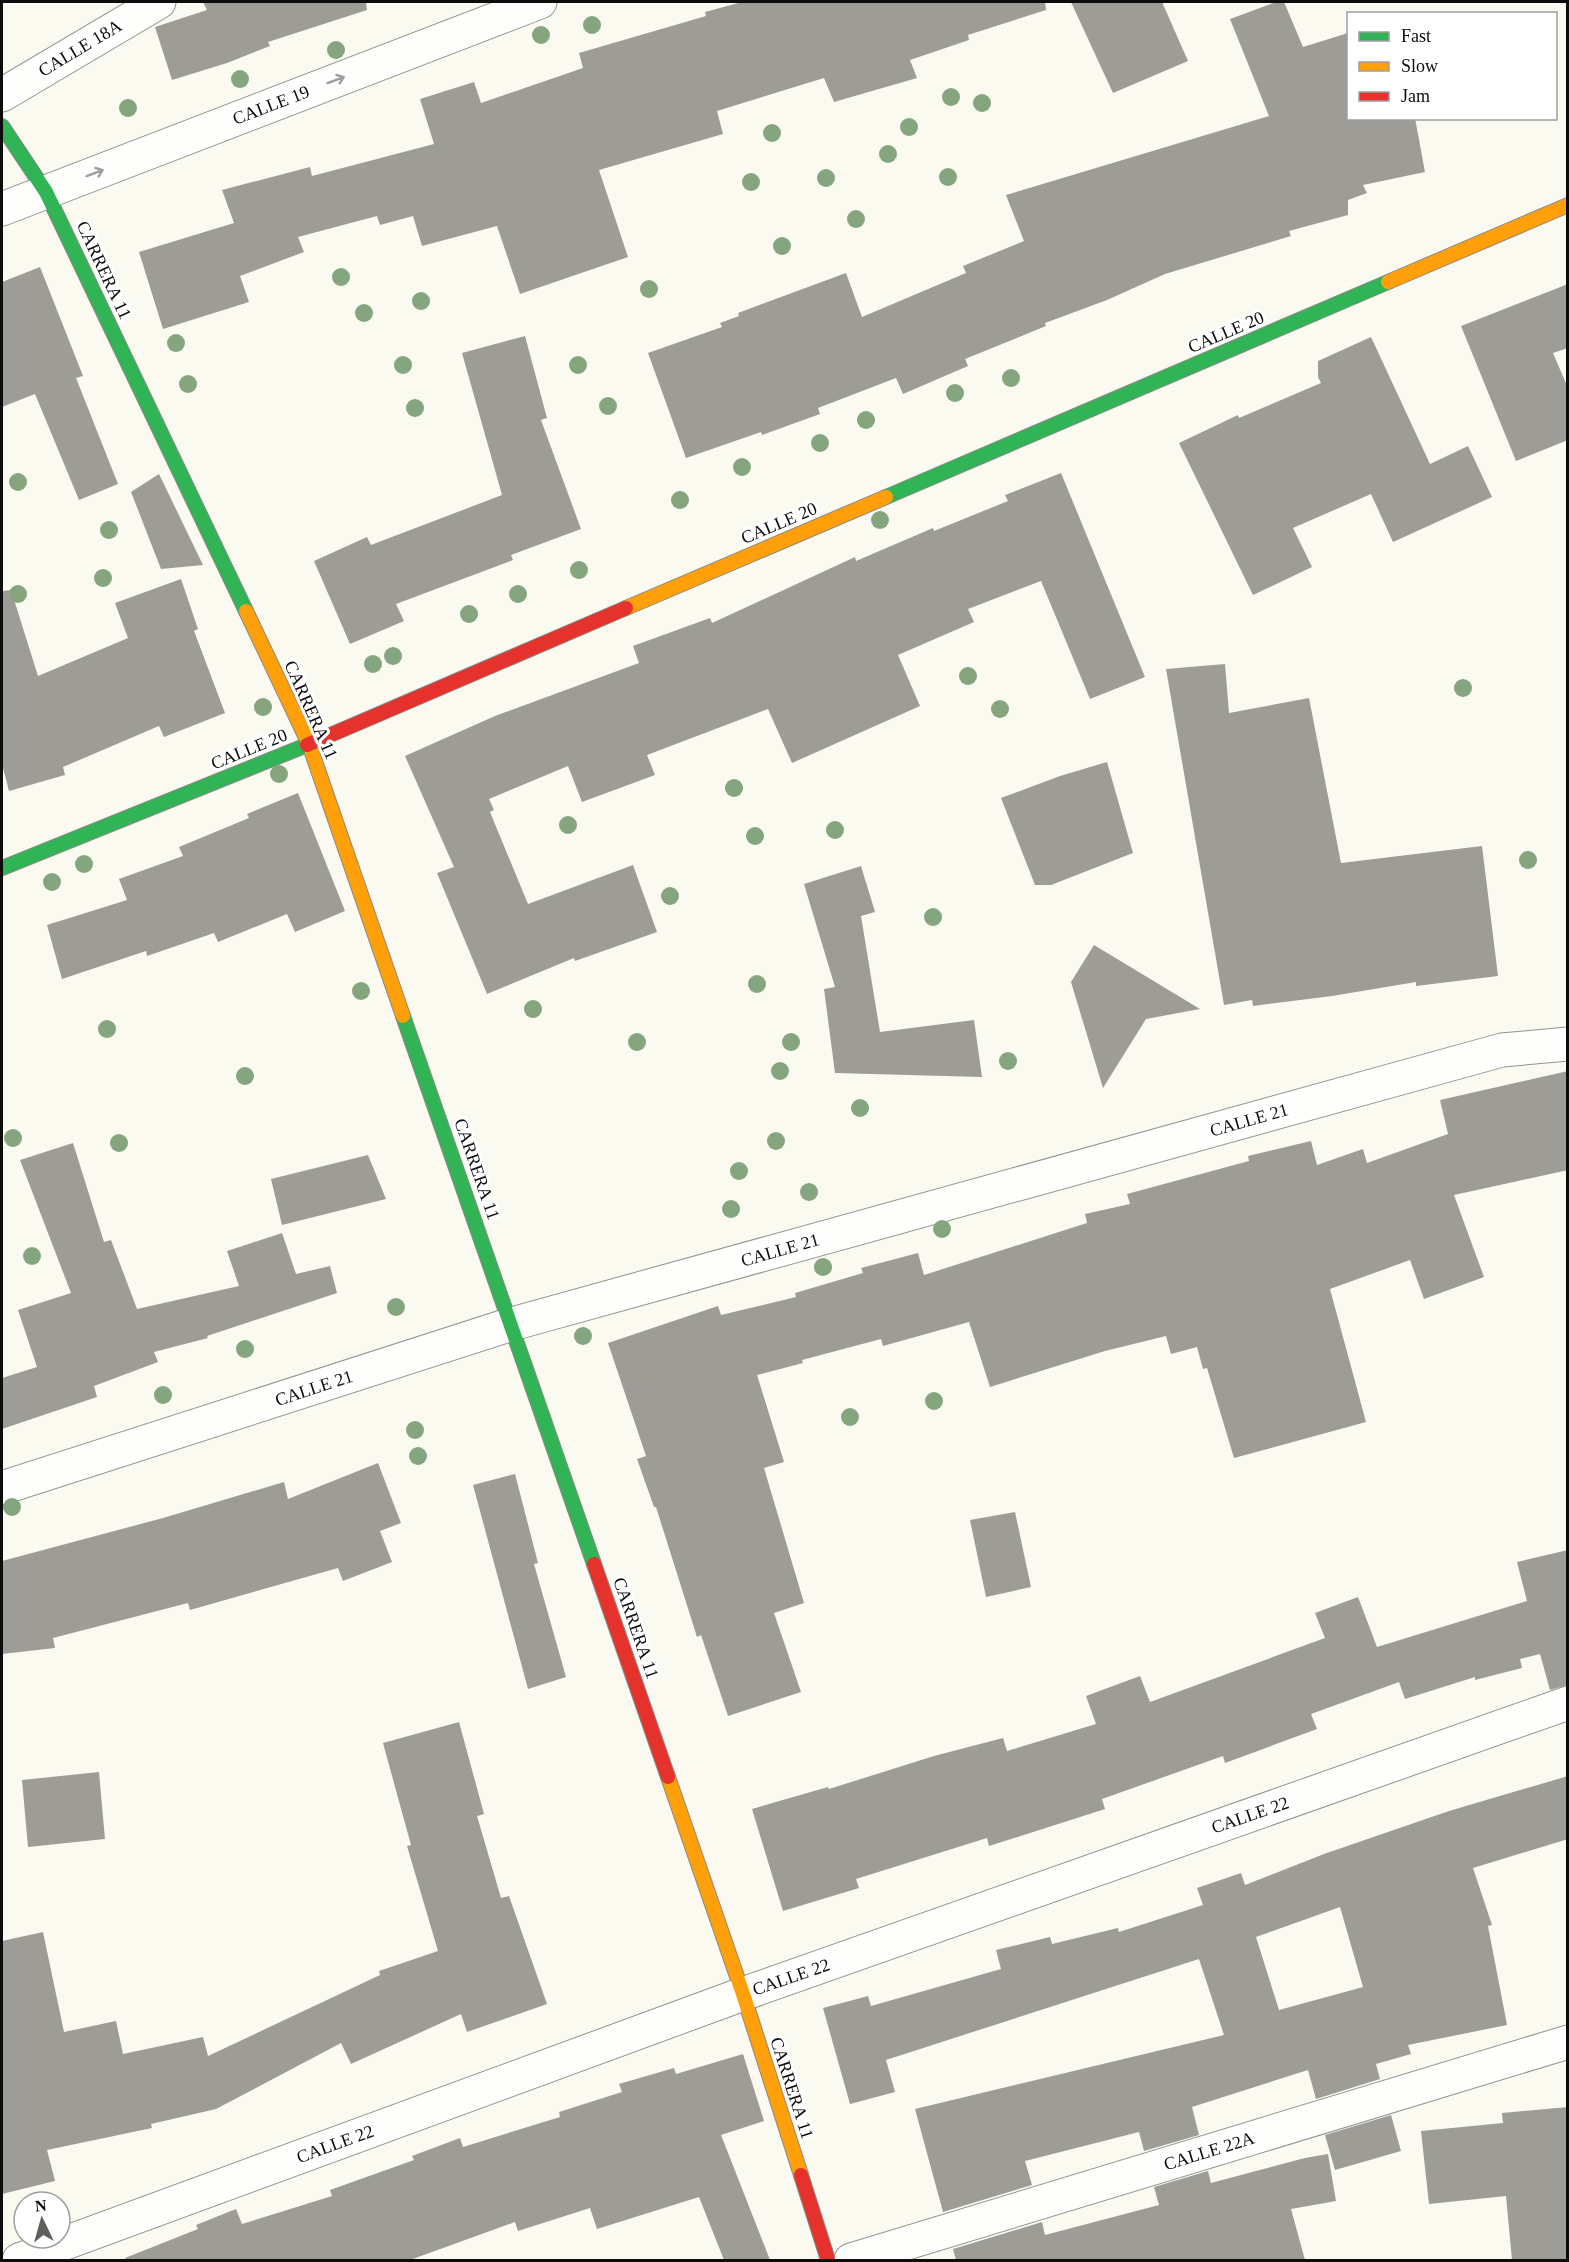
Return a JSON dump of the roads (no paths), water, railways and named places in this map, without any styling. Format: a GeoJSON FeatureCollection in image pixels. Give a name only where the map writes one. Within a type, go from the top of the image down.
{"type":"FeatureCollection","features":[{"type":"Feature","properties":{"kind":"street","name":"CALLE 18A"},"geometry":{"type":"LineString","coordinates":[[2,94],[159,2]]}},
{"type":"Feature","properties":{"kind":"street","name":"CALLE 19"},"geometry":{"type":"LineString","coordinates":[[2,209],[540,2]]}},
{"type":"Feature","properties":{"kind":"street","name":"CARRERA 11"},"geometry":{"type":"LineString","coordinates":[[2,126],[46,192],[309,744],[743,1994],[828,2260]]}},
{"type":"Feature","properties":{"kind":"street","name":"CALLE 20"},"geometry":{"type":"LineString","coordinates":[[2,868],[309,744],[1568,205]]}},
{"type":"Feature","properties":{"kind":"street","name":"CALLE 21"},"geometry":{"type":"LineString","coordinates":[[2,1488],[512,1324],[1502,1050],[1568,1044]]}},
{"type":"Feature","properties":{"kind":"street","name":"CALLE 22"},"geometry":{"type":"LineString","coordinates":[[19,2260],[743,1994],[1568,1704]]}},
{"type":"Feature","properties":{"kind":"street","name":"CALLE 22A"},"geometry":{"type":"LineString","coordinates":[[851,2260],[1568,2042]]}}]}
